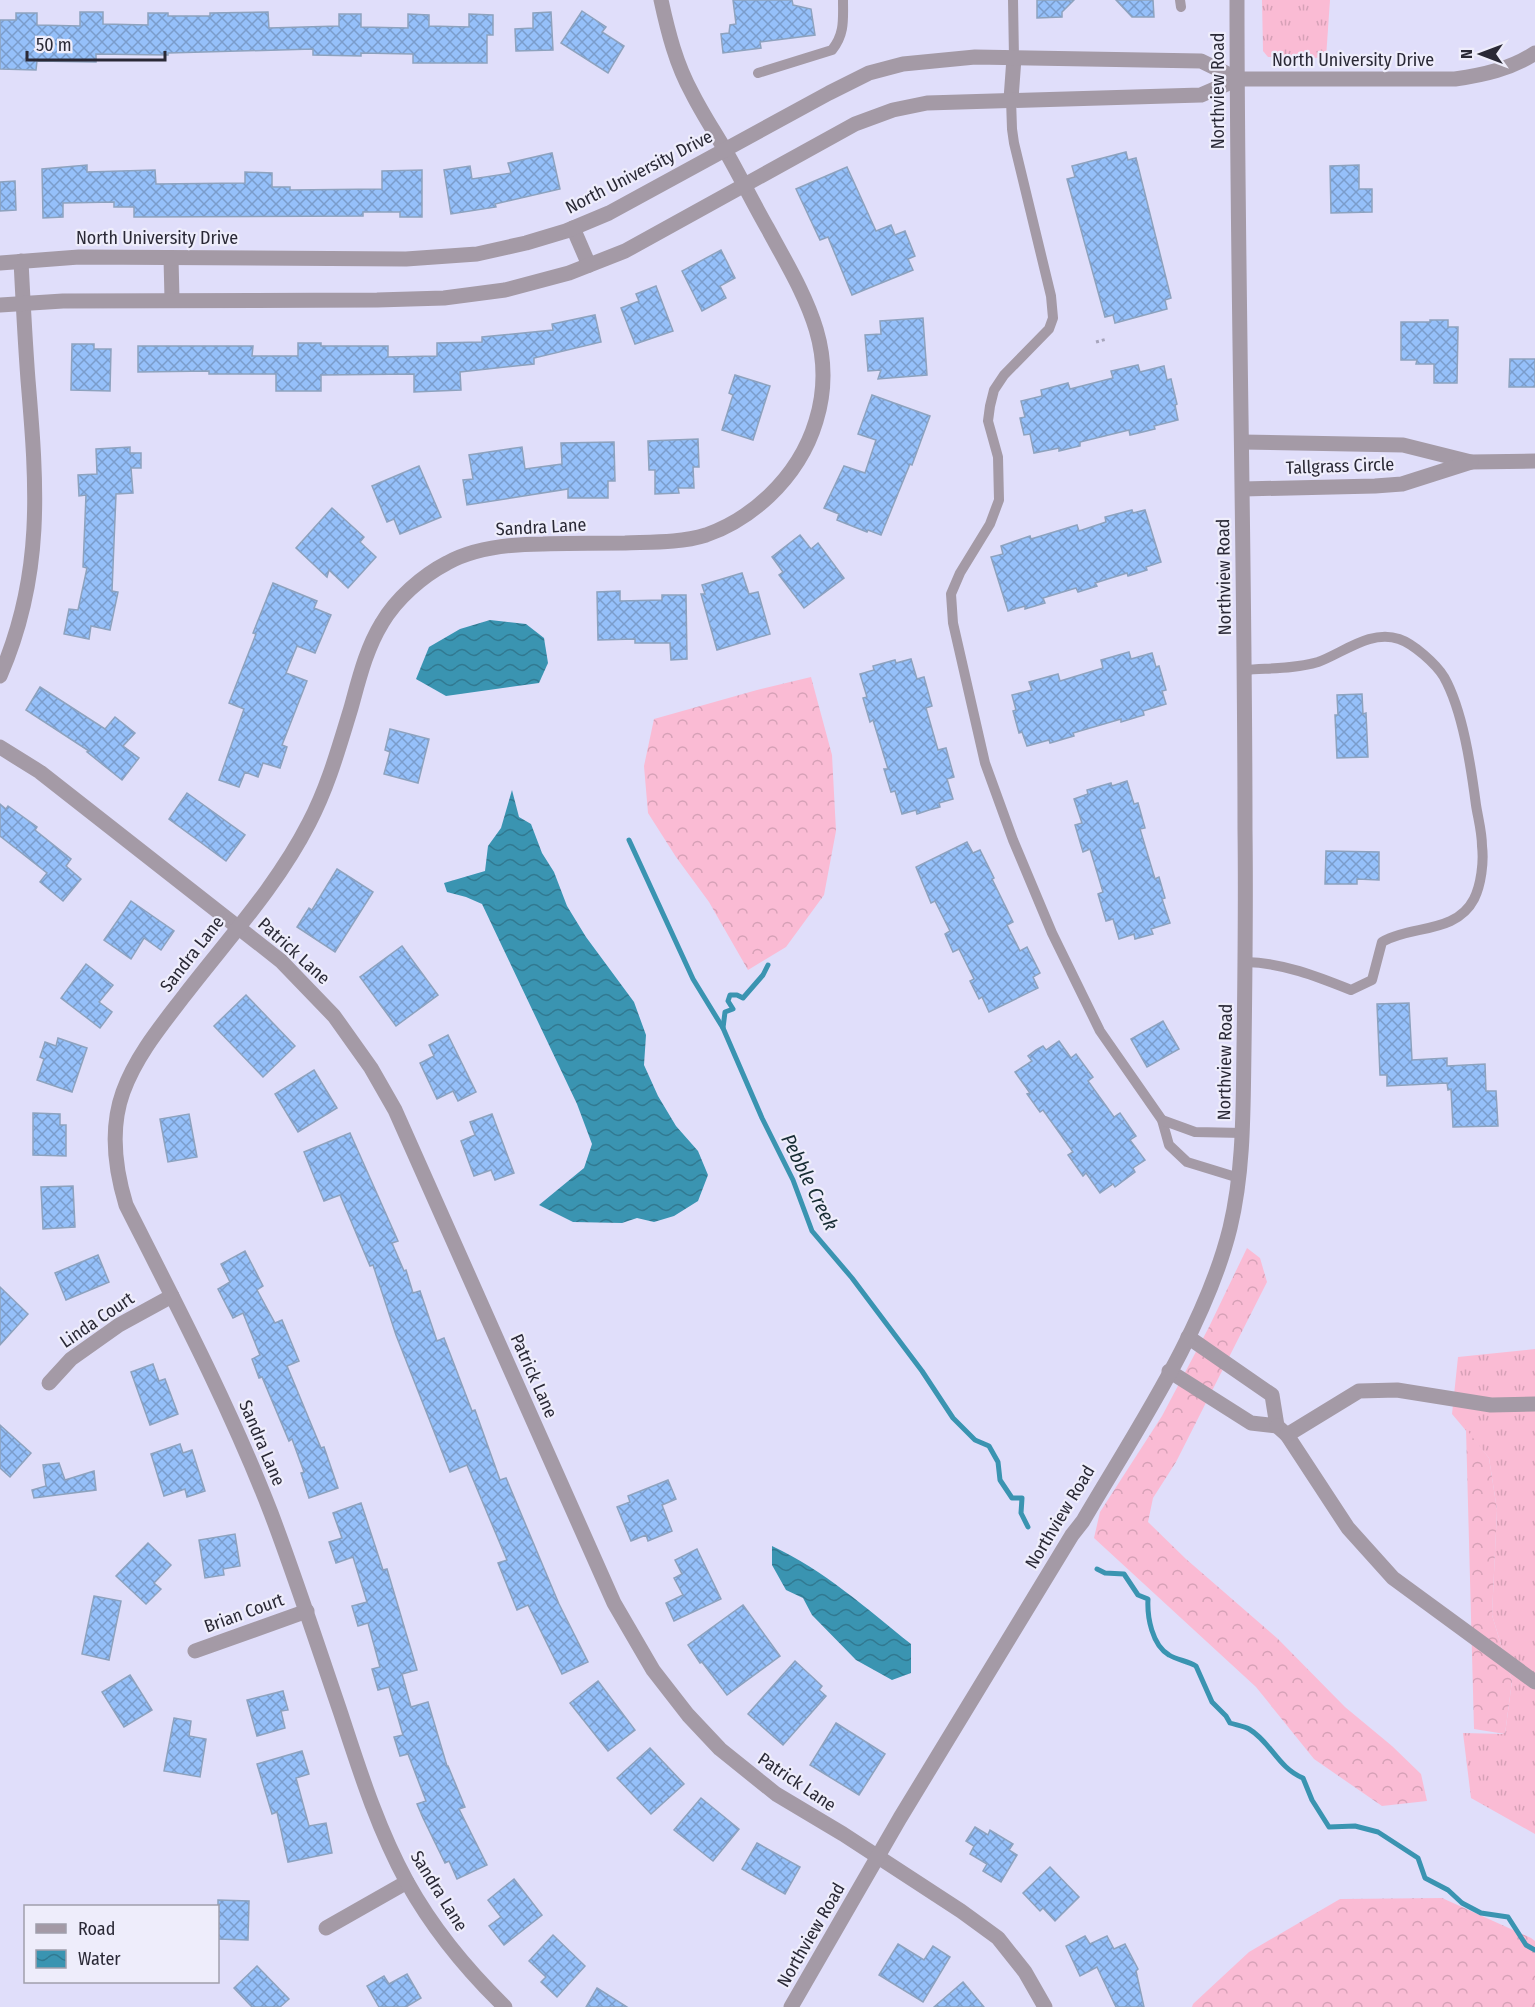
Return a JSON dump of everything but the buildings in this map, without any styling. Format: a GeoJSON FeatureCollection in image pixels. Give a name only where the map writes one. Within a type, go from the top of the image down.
{"type":"FeatureCollection","features":[{"type":"Feature","properties":{"kind":"street","name":"Sandra Lane"},"geometry":{"type":"LineString","coordinates":[[505,2007],[455,1954],[407,1882],[382,1832],[369,1800],[307,1611],[245,1447],[198,1346],[126,1205],[117,1165],[117,1117],[124,1089],[139,1057],[285,866],[309,822],[333,768],[370,645],[388,614],[415,586],[448,562],[477,551],[521,544],[663,542],[707,535],[735,522],[758,506],[784,482],[802,456],[816,420],[820,402],[823,355],[819,336],[805,297],[682,74],[662,0]]}},
{"type":"Feature","properties":{"kind":"street","name":"Northview Road"},"geometry":{"type":"LineString","coordinates":[[791,2007],[1072,1535],[1083,1521],[1169,1371],[1212,1285],[1230,1229],[1239,1178],[1243,1133],[1246,962],[1237,0]]}},
{"type":"Feature","properties":{"kind":"street","name":"North University Drive"},"geometry":{"type":"LineString","coordinates":[[0,305],[63,301],[172,299],[377,300],[444,298],[505,290],[568,273],[625,251],[855,124],[893,110],[927,103],[1201,95],[1238,79],[1455,79],[1506,68],[1535,54]]}},
{"type":"Feature","properties":{"kind":"street","name":"North University Drive"},"geometry":{"type":"LineString","coordinates":[[0,263],[79,257],[441,258],[477,254],[526,243],[573,228],[609,213],[829,93],[869,74],[903,64],[938,60],[1014,58],[1201,61],[1238,79]]}},
{"type":"Feature","properties":{"kind":"street"},"geometry":{"type":"LineString","coordinates":[[1011,99],[1014,58]]}},
{"type":"Feature","properties":{"kind":"street"},"geometry":{"type":"LineString","coordinates":[[573,228],[589,265]]}},
{"type":"Feature","properties":{"kind":"street"},"geometry":{"type":"LineString","coordinates":[[171,258],[172,299]]}},
{"type":"Feature","properties":{"kind":"street"},"geometry":{"type":"LineString","coordinates":[[0,676],[14,640],[27,593],[35,534],[33,443],[21,261]]}},
{"type":"Feature","properties":{"kind":"street","name":"Tallgrass Circle"},"geometry":{"type":"LineString","coordinates":[[1242,442],[1403,445],[1471,462],[1535,461]]}},
{"type":"Feature","properties":{"kind":"street","name":"Tallgrass Circle"},"geometry":{"type":"LineString","coordinates":[[1243,489],[1402,484],[1471,462]]}},
{"type":"Feature","properties":{"kind":"street","name":"Patrick Lane"},"geometry":{"type":"LineString","coordinates":[[0,747],[40,772],[280,961],[334,1016],[371,1068],[395,1110],[614,1603],[653,1670],[688,1715],[735,1762],[776,1794],[843,1834],[961,1911],[998,1938],[1025,1972],[1046,2007]]}},
{"type":"Feature","properties":{"kind":"street","name":"Linda Court"},"geometry":{"type":"LineString","coordinates":[[49,1383],[71,1359],[119,1325],[172,1296]]}},
{"type":"Feature","properties":{"kind":"street"},"geometry":{"type":"LineString","coordinates":[[1188,1337],[1272,1395],[1282,1430],[1348,1528],[1393,1578],[1535,1682]]}},
{"type":"Feature","properties":{"kind":"street"},"geometry":{"type":"LineString","coordinates":[[1169,1371],[1251,1423],[1282,1430],[1359,1391],[1397,1390],[1491,1405],[1535,1404]]}},
{"type":"Feature","properties":{"kind":"street","name":"Brian Court"},"geometry":{"type":"LineString","coordinates":[[195,1651],[307,1611]]}},
{"type":"Feature","properties":{"kind":"street"},"geometry":{"type":"LineString","coordinates":[[326,1928],[407,1882]]}},
{"type":"Feature","properties":{"kind":"lane"},"geometry":{"type":"LineString","coordinates":[[758,73],[832,50],[840,40],[843,30],[843,0]]}},
{"type":"Feature","properties":{"kind":"lane"},"geometry":{"type":"LineString","coordinates":[[1013,0],[1014,58]]}},
{"type":"Feature","properties":{"kind":"lane"},"geometry":{"type":"LineString","coordinates":[[1011,99],[1012,129],[1051,296],[1053,318],[1049,329],[1004,375],[994,390],[988,421],[998,457],[999,500],[990,524],[960,573],[951,594],[953,623],[985,763],[1044,915],[1100,1031],[1162,1120],[1168,1146],[1187,1162],[1239,1178]]}},
{"type":"Feature","properties":{"kind":"lane"},"geometry":{"type":"LineString","coordinates":[[1245,669],[1283,668],[1317,662],[1377,637],[1400,639],[1429,659],[1444,677],[1455,703],[1471,766],[1483,847],[1480,880],[1473,900],[1458,919],[1428,929],[1395,934],[1382,942],[1372,980],[1351,990],[1301,970],[1265,962],[1246,962]]}},
{"type":"Feature","properties":{"kind":"lane"},"geometry":{"type":"LineString","coordinates":[[1162,1120],[1195,1132],[1243,1133]]}},
{"type":"Feature","properties":{"kind":"path"},"geometry":{"type":"LineString","coordinates":[[1096,342],[1107,339]]}},
{"type":"Feature","properties":{"kind":"green space"},"geometry":{"type":"Polygon","coordinates":[[[1262,0],[1330,0],[1326,58],[1268,57],[1263,51],[1262,0]]]}},
{"type":"Feature","properties":{"kind":"green space"},"geometry":{"type":"Polygon","coordinates":[[[811,677],[832,755],[836,831],[824,895],[786,947],[748,970],[709,902],[648,813],[644,766],[654,719],[811,677]]]}},
{"type":"Feature","properties":{"kind":"green space"},"geometry":{"type":"Polygon","coordinates":[[[1247,1248],[1260,1258],[1267,1282],[1176,1462],[1153,1498],[1148,1522],[1186,1559],[1278,1639],[1345,1707],[1392,1746],[1421,1774],[1427,1801],[1382,1806],[1314,1759],[1256,1687],[1094,1538],[1100,1512],[1162,1416],[1247,1248]]]}},
{"type":"Feature","properties":{"kind":"green space"},"geometry":{"type":"Polygon","coordinates":[[[1535,1349],[1535,1834],[1471,1798],[1463,1733],[1505,1734],[1512,1681],[1492,1615],[1497,1510],[1489,1458],[1452,1414],[1458,1357],[1535,1349]]]}},
{"type":"Feature","properties":{"kind":"green space"},"geometry":{"type":"Polygon","coordinates":[[[1466,1429],[1489,1458],[1497,1510],[1492,1615],[1512,1681],[1505,1734],[1474,1729],[1466,1429]]]}},
{"type":"Feature","properties":{"kind":"green space"},"geometry":{"type":"Polygon","coordinates":[[[1442,1898],[1535,1941],[1535,2007],[1192,2007],[1249,1952],[1340,1899],[1442,1898]]]}},
{"type":"Feature","properties":{"kind":"water"},"geometry":{"type":"Polygon","coordinates":[[[490,620],[526,624],[544,638],[548,663],[539,683],[446,696],[416,679],[429,647],[460,629],[490,620]]]}},
{"type":"Feature","properties":{"kind":"water"},"geometry":{"type":"Polygon","coordinates":[[[512,790],[519,817],[531,824],[567,906],[586,937],[634,1002],[646,1035],[644,1065],[658,1096],[676,1126],[698,1151],[708,1175],[698,1201],[674,1216],[654,1222],[637,1218],[622,1223],[573,1222],[539,1205],[584,1168],[592,1144],[577,1104],[482,904],[447,892],[444,883],[485,871],[488,846],[501,828],[512,790]]]}},
{"type":"Feature","properties":{"kind":"water"},"geometry":{"type":"Polygon","coordinates":[[[772,1546],[827,1578],[911,1644],[911,1673],[892,1680],[856,1660],[812,1615],[803,1598],[786,1590],[772,1565],[772,1546]]]}},
{"type":"Feature","properties":{"kind":"waterway","name":"Pebble Creek"},"geometry":{"type":"LineString","coordinates":[[629,840],[693,979],[723,1028],[762,1118],[793,1180],[812,1231],[852,1278],[922,1371],[953,1418],[975,1440],[989,1446],[998,1462],[1000,1480],[1012,1498],[1022,1498],[1021,1513],[1028,1527]]}},
{"type":"Feature","properties":{"kind":"waterway"},"geometry":{"type":"LineString","coordinates":[[723,1028],[725,1012],[733,1009],[728,1001],[730,995],[743,998],[763,975],[768,965]]}},
{"type":"Feature","properties":{"kind":"waterway","name":"Pebble Creek"},"geometry":{"type":"LineString","coordinates":[[1097,1569],[1105,1573],[1124,1574],[1138,1595],[1148,1599],[1148,1614],[1158,1645],[1169,1655],[1196,1666],[1212,1702],[1230,1723],[1257,1734],[1287,1768],[1303,1778],[1312,1800],[1329,1827],[1355,1826],[1378,1832],[1418,1858],[1425,1878],[1448,1890],[1462,1903],[1481,1913],[1508,1917],[1526,1945],[1535,1950]]}}]}
